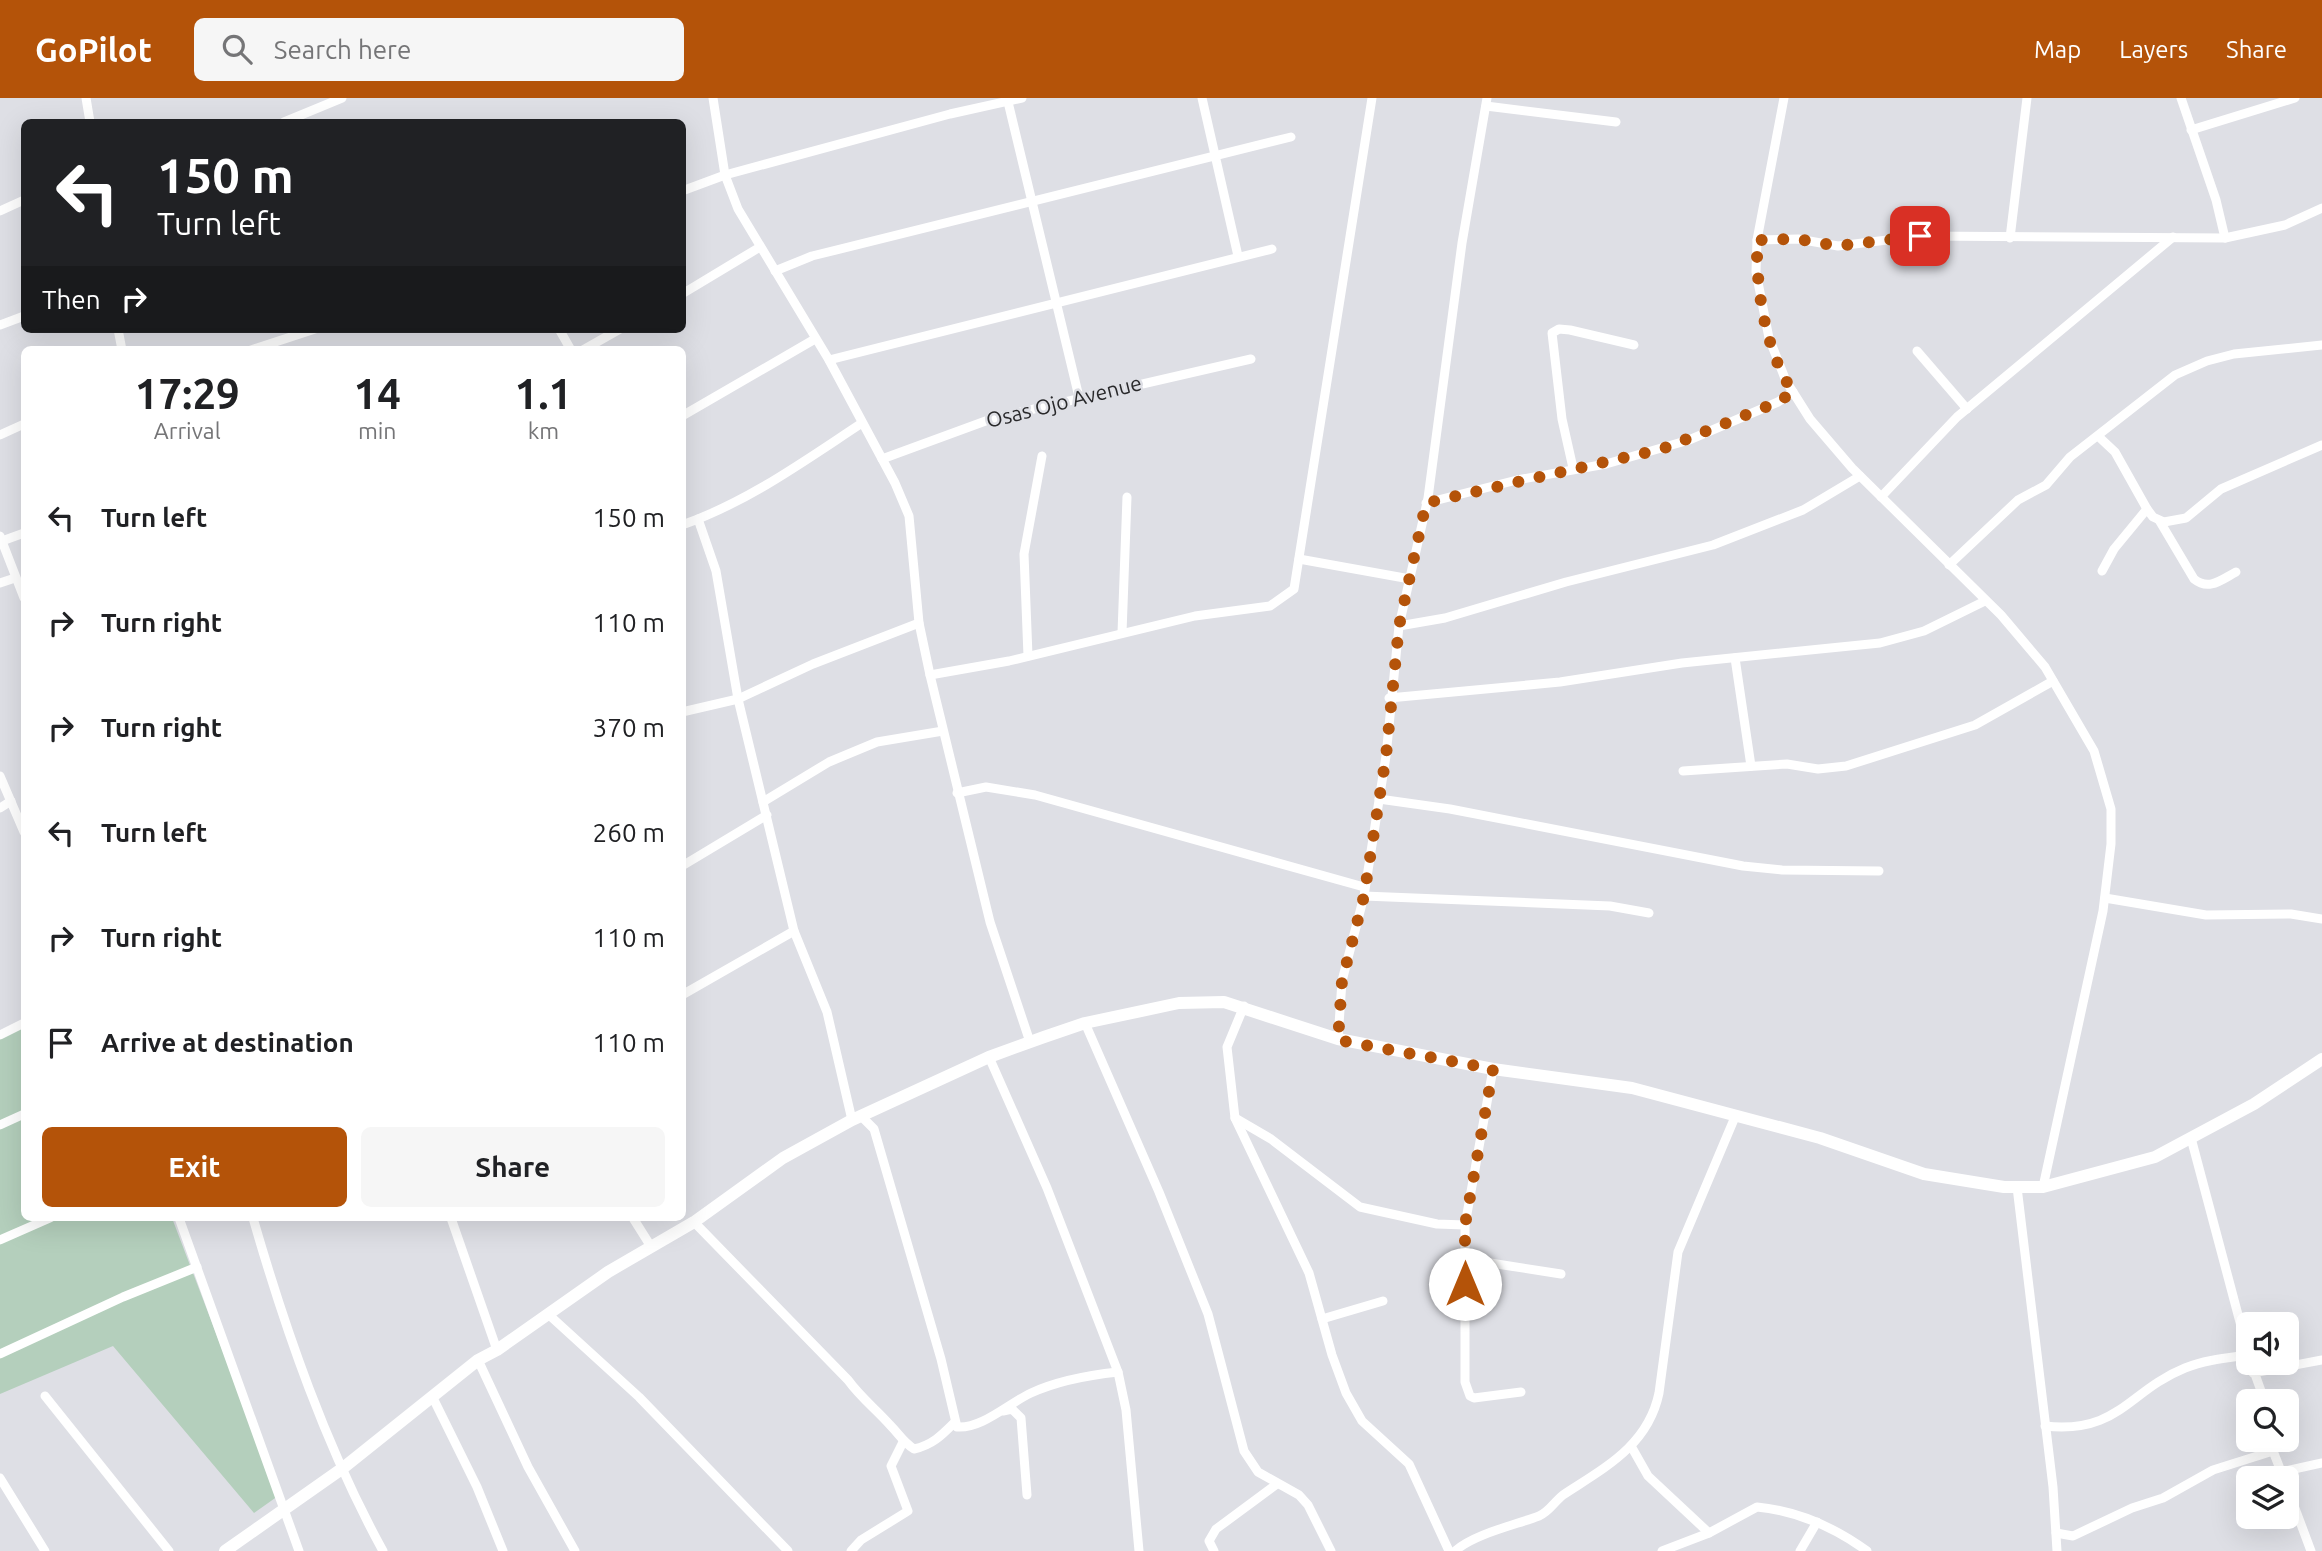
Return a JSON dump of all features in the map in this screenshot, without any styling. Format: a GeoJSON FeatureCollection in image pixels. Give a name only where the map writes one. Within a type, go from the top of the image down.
{"type":"FeatureCollection","features":[{"type":"Feature","properties":{"kind":"street"},"geometry":{"type":"LineString","coordinates":[[86,98],[90,119]]}},
{"type":"Feature","properties":{"kind":"street"},"geometry":{"type":"LineString","coordinates":[[291,119],[342,98]]}},
{"type":"Feature","properties":{"kind":"street"},"geometry":{"type":"LineString","coordinates":[[713,98],[725,175],[738,209],[829,360],[909,516],[919,623],[957,793],[990,922],[1030,1042]]}},
{"type":"Feature","properties":{"kind":"street"},"geometry":{"type":"LineString","coordinates":[[686,190],[725,175],[950,114],[1022,98]]}},
{"type":"Feature","properties":{"kind":"street"},"geometry":{"type":"LineString","coordinates":[[1202,98],[1238,256]]}},
{"type":"Feature","properties":{"kind":"street"},"geometry":{"type":"LineString","coordinates":[[930,675],[1028,656],[1195,616],[1270,606],[1294,589],[1372,98]]}},
{"type":"Feature","properties":{"kind":"street"},"geometry":{"type":"LineString","coordinates":[[1784,98],[1757,240],[1756,272],[1769,338],[1793,392],[1810,419],[1860,475],[2021,638],[2053,681],[2094,751],[2111,810],[2111,844],[2105,898],[2043,1187]]}},
{"type":"Feature","properties":{"kind":"street"},"geometry":{"type":"LineString","coordinates":[[2010,237],[2027,98]]}},
{"type":"Feature","properties":{"kind":"street"},"geometry":{"type":"LineString","coordinates":[[2181,98],[2216,200],[2225,238]]}},
{"type":"Feature","properties":{"kind":"street"},"geometry":{"type":"LineString","coordinates":[[2191,130],[2295,98]]}},
{"type":"Feature","properties":{"kind":"street"},"geometry":{"type":"LineString","coordinates":[[1008,102],[1079,397]]}},
{"type":"Feature","properties":{"kind":"street"},"geometry":{"type":"LineString","coordinates":[[1338,1040],[1342,981],[1364,892],[1379,799],[1399,626],[1426,503],[1462,243],[1487,102],[1616,122]]}},
{"type":"Feature","properties":{"kind":"street"},"geometry":{"type":"LineString","coordinates":[[775,271],[812,256],[1291,137]]}},
{"type":"Feature","properties":{"kind":"street"},"geometry":{"type":"LineString","coordinates":[[0,211],[21,201]]}},
{"type":"Feature","properties":{"kind":"street"},"geometry":{"type":"LineString","coordinates":[[1757,240],[1798,239],[1838,246],[1920,236],[2225,238],[2285,225],[2322,208]]}},
{"type":"Feature","properties":{"kind":"street"},"geometry":{"type":"LineString","coordinates":[[1881,497],[1967,409],[2173,237]]}},
{"type":"Feature","properties":{"kind":"street"},"geometry":{"type":"LineString","coordinates":[[686,292],[760,247]]}},
{"type":"Feature","properties":{"kind":"street"},"geometry":{"type":"LineString","coordinates":[[829,360],[1272,249]]}},
{"type":"Feature","properties":{"kind":"street"},"geometry":{"type":"LineString","coordinates":[[0,325],[21,317]]}},
{"type":"Feature","properties":{"kind":"street"},"geometry":{"type":"LineString","coordinates":[[1573,468],[1562,419],[1552,333],[1559,329],[1570,330],[1634,345]]}},
{"type":"Feature","properties":{"kind":"street"},"geometry":{"type":"LineString","coordinates":[[263,346],[302,333]]}},
{"type":"Feature","properties":{"kind":"street"},"geometry":{"type":"LineString","coordinates":[[590,346],[613,333]]}},
{"type":"Feature","properties":{"kind":"street"},"geometry":{"type":"LineString","coordinates":[[686,414],[815,339]]}},
{"type":"Feature","properties":{"kind":"street"},"geometry":{"type":"LineString","coordinates":[[1949,565],[2018,500],[2046,485],[2070,457],[2099,437],[2152,392],[2195,365],[2234,354],[2322,345]]}},
{"type":"Feature","properties":{"kind":"street"},"geometry":{"type":"LineString","coordinates":[[1917,351],[1967,409]]}},
{"type":"Feature","properties":{"kind":"street","name":"Osas Ojo Avenue"},"geometry":{"type":"LineString","coordinates":[[882,459],[991,419],[1251,359]]}},
{"type":"Feature","properties":{"kind":"street"},"geometry":{"type":"LineString","coordinates":[[1426,503],[1573,468],[1605,464],[1689,440],[1744,418],[1793,392]]}},
{"type":"Feature","properties":{"kind":"street"},"geometry":{"type":"LineString","coordinates":[[686,523],[766,486],[862,423]]}},
{"type":"Feature","properties":{"kind":"street"},"geometry":{"type":"LineString","coordinates":[[0,435],[21,425]]}},
{"type":"Feature","properties":{"kind":"street"},"geometry":{"type":"LineString","coordinates":[[2099,437],[2115,452],[2147,509],[2159,520],[2194,579],[2201,584],[2212,585],[2236,572]]}},
{"type":"Feature","properties":{"kind":"street"},"geometry":{"type":"LineString","coordinates":[[2159,520],[2170,522],[2186,518],[2221,489],[2322,444]]}},
{"type":"Feature","properties":{"kind":"street"},"geometry":{"type":"LineString","coordinates":[[1028,656],[1024,554],[1042,456]]}},
{"type":"Feature","properties":{"kind":"street"},"geometry":{"type":"LineString","coordinates":[[1399,626],[1445,618],[1566,582],[1713,545],[1803,510],[1860,475]]}},
{"type":"Feature","properties":{"kind":"street"},"geometry":{"type":"LineString","coordinates":[[1122,633],[1127,497]]}},
{"type":"Feature","properties":{"kind":"street"},"geometry":{"type":"LineString","coordinates":[[2102,570],[2114,550],[2147,509]]}},
{"type":"Feature","properties":{"kind":"street"},"geometry":{"type":"LineString","coordinates":[[698,519],[716,571],[738,699],[794,931],[827,1012],[856,1118],[874,1129],[941,1359],[954,1423],[963,1428],[1032,1392],[1098,1374],[1118,1372]]}},
{"type":"Feature","properties":{"kind":"street"},"geometry":{"type":"LineString","coordinates":[[21,534],[1,538],[21,591]]}},
{"type":"Feature","properties":{"kind":"street"},"geometry":{"type":"LineString","coordinates":[[1299,559],[1409,579]]}},
{"type":"Feature","properties":{"kind":"street"},"geometry":{"type":"LineString","coordinates":[[0,583],[15,578]]}},
{"type":"Feature","properties":{"kind":"street"},"geometry":{"type":"LineString","coordinates":[[1390,698],[1560,682],[1880,643],[1924,631],[1985,601]]}},
{"type":"Feature","properties":{"kind":"street"},"geometry":{"type":"LineString","coordinates":[[686,711],[738,699],[813,664],[919,623]]}},
{"type":"Feature","properties":{"kind":"street"},"geometry":{"type":"LineString","coordinates":[[1735,659],[1751,766]]}},
{"type":"Feature","properties":{"kind":"street"},"geometry":{"type":"LineString","coordinates":[[1683,771],[1787,764],[1830,768],[1899,752],[1975,725],[2053,681]]}},
{"type":"Feature","properties":{"kind":"street"},"geometry":{"type":"LineString","coordinates":[[763,802],[829,762],[877,743],[943,731]]}},
{"type":"Feature","properties":{"kind":"street"},"geometry":{"type":"LineString","coordinates":[[0,776],[21,824]]}},
{"type":"Feature","properties":{"kind":"street"},"geometry":{"type":"LineString","coordinates":[[957,793],[986,787],[1035,795],[1364,892],[1610,906],[1649,913]]}},
{"type":"Feature","properties":{"kind":"street"},"geometry":{"type":"LineString","coordinates":[[1379,799],[1473,813],[1730,864],[1782,870],[1879,871]]}},
{"type":"Feature","properties":{"kind":"street"},"geometry":{"type":"LineString","coordinates":[[0,808],[12,801]]}},
{"type":"Feature","properties":{"kind":"street"},"geometry":{"type":"LineString","coordinates":[[686,864],[767,815]]}},
{"type":"Feature","properties":{"kind":"street"},"geometry":{"type":"LineString","coordinates":[[2105,898],[2206,915],[2291,914],[2322,919]]}},
{"type":"Feature","properties":{"kind":"street"},"geometry":{"type":"LineString","coordinates":[[686,993],[794,931]]}},
{"type":"Feature","properties":{"kind":"street"},"geometry":{"type":"LineString","coordinates":[[225,1551],[343,1468],[478,1360],[497,1350],[650,1245],[694,1222],[783,1158],[856,1118],[989,1057],[1085,1023],[1179,1003],[1224,1002],[1244,1006],[1338,1040],[1493,1069],[1632,1088],[1820,1138],[1924,1174],[2017,1187],[2043,1187],[2136,1163],[2191,1138],[2254,1104],[2322,1059]]}},
{"type":"Feature","properties":{"kind":"street"},"geometry":{"type":"LineString","coordinates":[[1244,1006],[1227,1047],[1235,1118],[1309,1273],[1346,1393],[1362,1421],[1409,1464],[1449,1551]]}},
{"type":"Feature","properties":{"kind":"street"},"geometry":{"type":"LineString","coordinates":[[1085,1023],[1208,1314],[1244,1451],[1258,1472],[1299,1495],[1308,1505],[1332,1551]]}},
{"type":"Feature","properties":{"kind":"street"},"geometry":{"type":"LineString","coordinates":[[0,1035],[21,1024]]}},
{"type":"Feature","properties":{"kind":"street"},"geometry":{"type":"LineString","coordinates":[[989,1057],[1048,1188],[1118,1372],[1126,1410],[1139,1551]]}},
{"type":"Feature","properties":{"kind":"street"},"geometry":{"type":"LineString","coordinates":[[1493,1069],[1465,1225],[1464,1358],[1470,1396],[1521,1392]]}},
{"type":"Feature","properties":{"kind":"street"},"geometry":{"type":"LineString","coordinates":[[0,1125],[21,1115]]}},
{"type":"Feature","properties":{"kind":"street"},"geometry":{"type":"LineString","coordinates":[[1455,1551],[1475,1539],[1544,1513],[1562,1496],[1597,1476],[1631,1446],[1656,1408],[1678,1252],[1735,1117]]}},
{"type":"Feature","properties":{"kind":"street"},"geometry":{"type":"LineString","coordinates":[[1235,1118],[1271,1139],[1360,1207],[1437,1224],[1465,1225]]}},
{"type":"Feature","properties":{"kind":"street"},"geometry":{"type":"LineString","coordinates":[[2191,1138],[2238,1312]]}},
{"type":"Feature","properties":{"kind":"street"},"geometry":{"type":"LineString","coordinates":[[2017,1187],[2057,1551]]}},
{"type":"Feature","properties":{"kind":"street"},"geometry":{"type":"LineString","coordinates":[[0,1240],[43,1221]]}},
{"type":"Feature","properties":{"kind":"street"},"geometry":{"type":"LineString","coordinates":[[180,1221],[299,1551]]}},
{"type":"Feature","properties":{"kind":"street"},"geometry":{"type":"LineString","coordinates":[[254,1221],[291,1341],[343,1468],[383,1551]]}},
{"type":"Feature","properties":{"kind":"street"},"geometry":{"type":"LineString","coordinates":[[452,1221],[497,1350]]}},
{"type":"Feature","properties":{"kind":"street"},"geometry":{"type":"LineString","coordinates":[[634,1221],[650,1245]]}},
{"type":"Feature","properties":{"kind":"street"},"geometry":{"type":"LineString","coordinates":[[694,1222],[848,1380],[862,1399],[887,1421],[904,1442],[914,1449],[925,1446],[938,1440],[954,1423]]}},
{"type":"Feature","properties":{"kind":"street"},"geometry":{"type":"LineString","coordinates":[[1465,1259],[1561,1274]]}},
{"type":"Feature","properties":{"kind":"street"},"geometry":{"type":"LineString","coordinates":[[0,1354],[123,1297],[197,1267]]}},
{"type":"Feature","properties":{"kind":"street"},"geometry":{"type":"LineString","coordinates":[[1322,1319],[1383,1301]]}},
{"type":"Feature","properties":{"kind":"street"},"geometry":{"type":"LineString","coordinates":[[548,1314],[639,1397],[788,1551]]}},
{"type":"Feature","properties":{"kind":"street"},"geometry":{"type":"LineString","coordinates":[[2045,1426],[2074,1429],[2095,1423],[2121,1410],[2183,1369],[2236,1358]]}},
{"type":"Feature","properties":{"kind":"street"},"geometry":{"type":"LineString","coordinates":[[478,1360],[528,1467],[575,1551]]}},
{"type":"Feature","properties":{"kind":"street"},"geometry":{"type":"LineString","coordinates":[[2299,1363],[2322,1360]]}},
{"type":"Feature","properties":{"kind":"street"},"geometry":{"type":"LineString","coordinates":[[45,1396],[169,1551]]}},
{"type":"Feature","properties":{"kind":"street"},"geometry":{"type":"LineString","coordinates":[[433,1398],[477,1487],[503,1551]]}},
{"type":"Feature","properties":{"kind":"street"},"geometry":{"type":"LineString","coordinates":[[995,1413],[1012,1409],[1021,1418],[1027,1494]]}},
{"type":"Feature","properties":{"kind":"street"},"geometry":{"type":"LineString","coordinates":[[851,1551],[861,1541],[908,1511],[891,1466],[904,1442]]}},
{"type":"Feature","properties":{"kind":"street"},"geometry":{"type":"LineString","coordinates":[[1631,1446],[1648,1476],[1709,1533]]}},
{"type":"Feature","properties":{"kind":"street"},"geometry":{"type":"LineString","coordinates":[[2056,1533],[2073,1536],[2132,1508],[2163,1499],[2213,1470],[2270,1452]]}},
{"type":"Feature","properties":{"kind":"street"},"geometry":{"type":"LineString","coordinates":[[2299,1470],[2322,1463]]}},
{"type":"Feature","properties":{"kind":"street"},"geometry":{"type":"LineString","coordinates":[[0,1478],[45,1551]]}},
{"type":"Feature","properties":{"kind":"street"},"geometry":{"type":"LineString","coordinates":[[1214,1551],[1209,1541],[1216,1529],[1277,1484]]}},
{"type":"Feature","properties":{"kind":"street"},"geometry":{"type":"LineString","coordinates":[[1662,1551],[1691,1546],[1757,1507],[1817,1522],[1839,1531],[1867,1551]]}},
{"type":"Feature","properties":{"kind":"street"},"geometry":{"type":"LineString","coordinates":[[2299,1520],[2311,1551]]}},
{"type":"Feature","properties":{"kind":"street"},"geometry":{"type":"LineString","coordinates":[[1800,1551],[1817,1522]]}},
{"type":"Feature","properties":{"kind":"green space"},"geometry":{"type":"Polygon","coordinates":[[[21,1024],[21,1221],[173,1221],[278,1496],[254,1513],[113,1346],[0,1394],[0,1035],[21,1024]]]}},
{"type":"Feature","properties":{"kind":"route"},"geometry":{"type":"LineString","coordinates":[[1465,1284],[1465,1225],[1493,1069],[1338,1040],[1342,981],[1364,896],[1386,756],[1399,626],[1426,503],[1449,500],[1517,480],[1605,464],[1662,449],[1778,402],[1793,392],[1769,338],[1756,272],[1757,240],[1798,239],[1838,246],[1920,236]]}}]}
